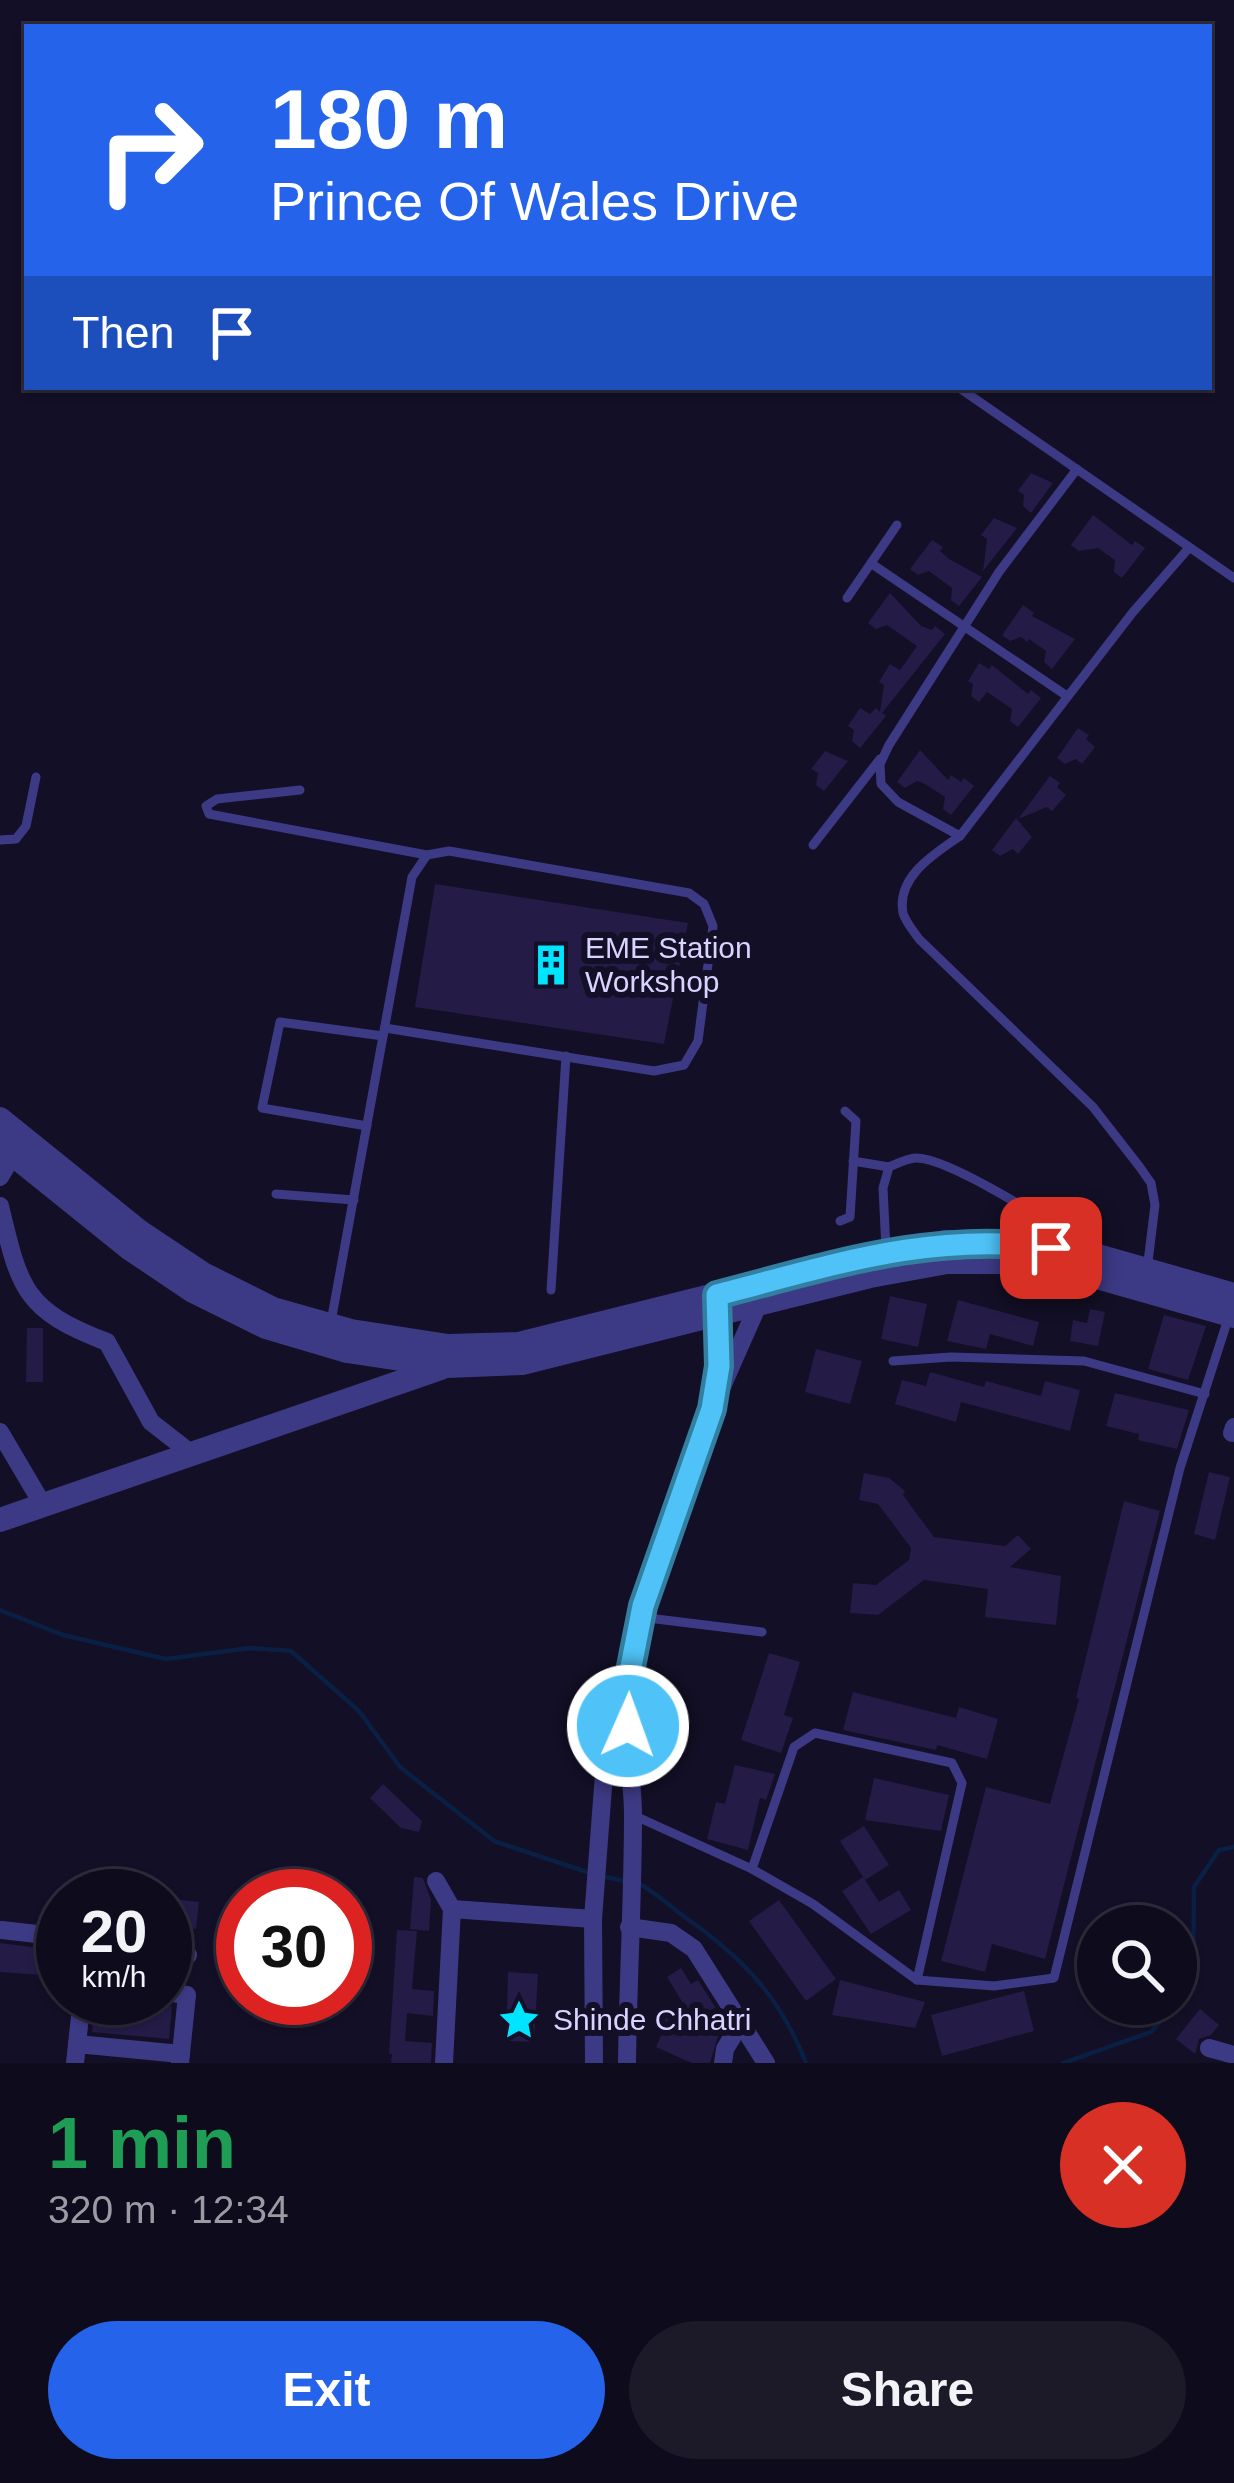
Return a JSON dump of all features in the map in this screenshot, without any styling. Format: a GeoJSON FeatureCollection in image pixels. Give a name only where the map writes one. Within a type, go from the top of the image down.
{"type":"FeatureCollection","features":[{"type":"Feature","properties":{"kind":"street"},"geometry":{"type":"LineString","coordinates":[[0,1120],[140,1232],[203,1274],[329,1335]]}},
{"type":"Feature","properties":{"kind":"street"},"geometry":{"type":"LineString","coordinates":[[4,1159],[194,1291],[266,1327],[448,1356],[521,1363],[718,1305],[947,1262],[1009,1262],[1144,1280]]}},
{"type":"Feature","properties":{"kind":"street"},"geometry":{"type":"LineString","coordinates":[[0,1206],[15,1270],[37,1304],[62,1324],[107,1342],[151,1422],[192,1454]]}},
{"type":"Feature","properties":{"kind":"street"},"geometry":{"type":"LineString","coordinates":[[756,1296],[886,1253],[945,1242],[1011,1242],[1090,1254],[1144,1280],[1233,1307]]}},
{"type":"Feature","properties":{"kind":"street"},"geometry":{"type":"LineString","coordinates":[[627,2063],[633,1816],[626,1692],[640,1617],[756,1296]]}},
{"type":"Feature","properties":{"kind":"street"},"geometry":{"type":"LineString","coordinates":[[712,1409],[719,1366],[718,1305]]}},
{"type":"Feature","properties":{"kind":"street"},"geometry":{"type":"LineString","coordinates":[[0,1520],[192,1454],[448,1356]]}},
{"type":"Feature","properties":{"kind":"street"},"geometry":{"type":"LineString","coordinates":[[0,1432],[43,1505]]}},
{"type":"Feature","properties":{"kind":"street"},"geometry":{"type":"LineString","coordinates":[[594,2063],[593,1919],[608,1721],[626,1692]]}},
{"type":"Feature","properties":{"kind":"street"},"geometry":{"type":"LineString","coordinates":[[436,1881],[452,1909],[444,2063]]}},
{"type":"Feature","properties":{"kind":"street"},"geometry":{"type":"LineString","coordinates":[[452,1909],[593,1919]]}},
{"type":"Feature","properties":{"kind":"street"},"geometry":{"type":"LineString","coordinates":[[630,1917],[694,1948],[766,2063]]}},
{"type":"Feature","properties":{"kind":"street"},"geometry":{"type":"LineString","coordinates":[[2,1930],[36,1934]]}},
{"type":"Feature","properties":{"kind":"street"},"geometry":{"type":"LineString","coordinates":[[723,2063],[724,2049],[740,2024]]}},
{"type":"Feature","properties":{"kind":"street"},"geometry":{"type":"LineString","coordinates":[[76,2054],[180,2059],[184,2025]]}},
{"type":"Feature","properties":{"kind":"street"},"geometry":{"type":"LineString","coordinates":[[1209,2048],[1234,2055]]}},
{"type":"Feature","properties":{"kind":"lane"},"geometry":{"type":"LineString","coordinates":[[962,390],[1234,578]]}},
{"type":"Feature","properties":{"kind":"lane"},"geometry":{"type":"LineString","coordinates":[[960,836],[898,802],[881,784],[880,764],[999,572],[1077,469]]}},
{"type":"Feature","properties":{"kind":"lane"},"geometry":{"type":"LineString","coordinates":[[847,598],[897,525]]}},
{"type":"Feature","properties":{"kind":"lane"},"geometry":{"type":"LineString","coordinates":[[1144,1280],[1155,1204],[1139,1166],[1093,1107],[919,939],[903,914],[905,889],[922,862],[960,836],[1188,549]]}},
{"type":"Feature","properties":{"kind":"lane"},"geometry":{"type":"LineString","coordinates":[[872,564],[1067,696]]}},
{"type":"Feature","properties":{"kind":"lane"},"geometry":{"type":"LineString","coordinates":[[812,845],[887,750]]}},
{"type":"Feature","properties":{"kind":"lane"},"geometry":{"type":"LineString","coordinates":[[0,839],[16,839],[26,826],[36,777]]}},
{"type":"Feature","properties":{"kind":"lane"},"geometry":{"type":"LineString","coordinates":[[300,790],[217,799],[206,806],[208,814],[427,855],[448,850],[689,893],[704,904],[713,926],[698,1041],[684,1065],[654,1071],[280,1022],[262,1108],[367,1126]]}},
{"type":"Feature","properties":{"kind":"lane"},"geometry":{"type":"LineString","coordinates":[[329,1335],[412,877],[427,855]]}},
{"type":"Feature","properties":{"kind":"lane"},"geometry":{"type":"LineString","coordinates":[[550,1290],[566,1056]]}},
{"type":"Feature","properties":{"kind":"lane"},"geometry":{"type":"LineString","coordinates":[[839,1222],[850,1217],[856,1121],[844,1111]]}},
{"type":"Feature","properties":{"kind":"lane"},"geometry":{"type":"LineString","coordinates":[[853,1161],[889,1167],[916,1158],[945,1167],[1058,1227],[1090,1254]]}},
{"type":"Feature","properties":{"kind":"lane"},"geometry":{"type":"LineString","coordinates":[[886,1253],[883,1188],[889,1167]]}},
{"type":"Feature","properties":{"kind":"lane"},"geometry":{"type":"LineString","coordinates":[[276,1194],[354,1200]]}},
{"type":"Feature","properties":{"kind":"lane"},"geometry":{"type":"LineString","coordinates":[[633,1816],[752,1870],[812,1904],[916,1980],[994,1986],[1054,1978],[1180,1468],[1233,1307]]}},
{"type":"Feature","properties":{"kind":"lane"},"geometry":{"type":"LineString","coordinates":[[893,1361],[951,1357],[1084,1361],[1205,1394]]}},
{"type":"Feature","properties":{"kind":"lane"},"geometry":{"type":"LineString","coordinates":[[640,1617],[762,1632]]}},
{"type":"Feature","properties":{"kind":"lane"},"geometry":{"type":"LineString","coordinates":[[752,1870],[794,1747],[804,1737],[815,1733],[952,1763],[962,1783],[916,1980]]}},
{"type":"Feature","properties":{"kind":"building"},"geometry":{"type":"Polygon","coordinates":[[[1031,473],[1053,483],[1031,513],[1018,491],[1031,473]]]}},
{"type":"Feature","properties":{"kind":"building"},"geometry":{"type":"Polygon","coordinates":[[[1093,515],[1132,545],[1135,541],[1145,548],[1122,578],[1114,572],[1115,560],[1098,548],[1079,551],[1071,545],[1093,515]]]}},
{"type":"Feature","properties":{"kind":"building"},"geometry":{"type":"Polygon","coordinates":[[[994,518],[1017,528],[983,571],[987,539],[981,535],[994,518]]]}},
{"type":"Feature","properties":{"kind":"building"},"geometry":{"type":"Polygon","coordinates":[[[932,540],[949,559],[982,577],[959,606],[951,600],[952,588],[929,571],[918,575],[910,569],[932,540]]]}},
{"type":"Feature","properties":{"kind":"building"},"geometry":{"type":"Polygon","coordinates":[[[890,593],[921,626],[932,630],[935,626],[945,634],[860,748],[852,741],[854,730],[848,726],[860,708],[870,714],[876,708],[880,712],[884,685],[879,682],[890,664],[900,670],[917,646],[887,625],[876,629],[868,623],[890,593]]]}},
{"type":"Feature","properties":{"kind":"building"},"geometry":{"type":"Polygon","coordinates":[[[1023,605],[1032,616],[1075,639],[1052,669],[1044,662],[1046,651],[1029,639],[1010,641],[1002,635],[1023,605]]]}},
{"type":"Feature","properties":{"kind":"building"},"geometry":{"type":"Polygon","coordinates":[[[979,663],[989,669],[992,665],[1028,694],[1031,690],[1041,698],[1018,727],[1010,721],[1012,709],[987,692],[979,702],[971,696],[973,684],[968,681],[979,663]]]}},
{"type":"Feature","properties":{"kind":"building"},"geometry":{"type":"Polygon","coordinates":[[[1078,728],[1095,747],[1082,764],[1076,759],[1065,764],[1057,758],[1078,728]]]}},
{"type":"Feature","properties":{"kind":"building"},"geometry":{"type":"Polygon","coordinates":[[[920,750],[948,780],[951,775],[961,782],[964,778],[974,786],[951,815],[943,809],[945,797],[925,784],[917,781],[905,788],[897,782],[920,750]]]}},
{"type":"Feature","properties":{"kind":"building"},"geometry":{"type":"Polygon","coordinates":[[[825,751],[848,761],[824,791],[816,785],[818,773],[811,769],[825,751]]]}},
{"type":"Feature","properties":{"kind":"building"},"geometry":{"type":"Polygon","coordinates":[[[1050,776],[1066,795],[1052,811],[1047,807],[1018,819],[1050,776]]]}},
{"type":"Feature","properties":{"kind":"building"},"geometry":{"type":"Polygon","coordinates":[[[1016,818],[1032,837],[1018,854],[1013,849],[1000,856],[992,850],[1016,818]]]}},
{"type":"Feature","properties":{"kind":"building","name":"EME Station Workshop"},"geometry":{"type":"Polygon","coordinates":[[[435,884],[688,923],[664,1044],[415,1007],[435,884]]]}},
{"type":"Feature","properties":{"kind":"building"},"geometry":{"type":"Polygon","coordinates":[[[890,1296],[927,1304],[918,1347],[881,1339],[890,1296]]]}},
{"type":"Feature","properties":{"kind":"building"},"geometry":{"type":"Polygon","coordinates":[[[958,1300],[1039,1322],[1033,1346],[990,1334],[986,1349],[947,1341],[958,1300]]]}},
{"type":"Feature","properties":{"kind":"building"},"geometry":{"type":"Polygon","coordinates":[[[1090,1309],[1105,1312],[1098,1346],[1070,1341],[1073,1320],[1087,1323],[1090,1309]]]}},
{"type":"Feature","properties":{"kind":"building"},"geometry":{"type":"Polygon","coordinates":[[[1164,1315],[1206,1326],[1188,1380],[1148,1369],[1164,1315]]]}},
{"type":"Feature","properties":{"kind":"building"},"geometry":{"type":"Polygon","coordinates":[[[27,1328],[43,1328],[43,1382],[26,1382],[27,1328]]]}},
{"type":"Feature","properties":{"kind":"building"},"geometry":{"type":"Polygon","coordinates":[[[816,1349],[862,1361],[850,1404],[805,1392],[816,1349]]]}},
{"type":"Feature","properties":{"kind":"building"},"geometry":{"type":"Polygon","coordinates":[[[930,1372],[1041,1396],[1045,1381],[1080,1390],[1070,1431],[961,1402],[956,1422],[895,1404],[902,1380],[926,1386],[930,1372]]]}},
{"type":"Feature","properties":{"kind":"building"},"geometry":{"type":"Polygon","coordinates":[[[1115,1393],[1189,1410],[1177,1449],[1106,1426],[1115,1393]]]}},
{"type":"Feature","properties":{"kind":"building"},"geometry":{"type":"Polygon","coordinates":[[[1209,1472],[1230,1477],[1215,1540],[1194,1534],[1209,1472]]]}},
{"type":"Feature","properties":{"kind":"building"},"geometry":{"type":"Polygon","coordinates":[[[864,1473],[889,1478],[905,1491],[903,1495],[934,1537],[1005,1546],[1018,1535],[1031,1549],[1010,1567],[1061,1576],[1056,1625],[985,1617],[988,1589],[924,1580],[878,1615],[850,1613],[853,1583],[876,1585],[909,1560],[911,1548],[878,1504],[859,1500],[864,1473]]]}},
{"type":"Feature","properties":{"kind":"building"},"geometry":{"type":"Polygon","coordinates":[[[1124,1501],[1160,1511],[1045,1959],[992,1944],[985,1972],[941,1961],[986,1787],[1050,1804],[1124,1501]]]}},
{"type":"Feature","properties":{"kind":"building"},"geometry":{"type":"Polygon","coordinates":[[[769,1653],[800,1662],[784,1715],[793,1718],[781,1753],[741,1740],[769,1653]]]}},
{"type":"Feature","properties":{"kind":"building"},"geometry":{"type":"Polygon","coordinates":[[[853,1692],[956,1718],[959,1707],[998,1719],[987,1759],[937,1745],[936,1750],[843,1730],[853,1692]]]}},
{"type":"Feature","properties":{"kind":"building"},"geometry":{"type":"Polygon","coordinates":[[[735,1765],[775,1774],[766,1800],[760,1798],[748,1850],[707,1839],[716,1802],[725,1804],[735,1765]]]}},
{"type":"Feature","properties":{"kind":"building"},"geometry":{"type":"Polygon","coordinates":[[[874,1778],[949,1795],[941,1831],[865,1820],[874,1778]]]}},
{"type":"Feature","properties":{"kind":"building"},"geometry":{"type":"Polygon","coordinates":[[[383,1784],[422,1821],[419,1832],[401,1828],[370,1798],[383,1784]]]}},
{"type":"Feature","properties":{"kind":"building"},"geometry":{"type":"Polygon","coordinates":[[[864,1826],[889,1865],[865,1880],[840,1841],[864,1826]]]}},
{"type":"Feature","properties":{"kind":"building"},"geometry":{"type":"Polygon","coordinates":[[[414,1877],[423,1878],[431,1900],[429,1931],[410,1929],[414,1877]]]}},
{"type":"Feature","properties":{"kind":"building"},"geometry":{"type":"Polygon","coordinates":[[[863,1877],[879,1902],[899,1890],[911,1910],[871,1934],[842,1891],[863,1877]]]}},
{"type":"Feature","properties":{"kind":"building"},"geometry":{"type":"Polygon","coordinates":[[[779,1900],[836,1979],[806,2001],[749,1921],[779,1900]]]}},
{"type":"Feature","properties":{"kind":"building"},"geometry":{"type":"Polygon","coordinates":[[[192,1901],[199,1902],[196,1929],[192,1929],[192,1901]]]}},
{"type":"Feature","properties":{"kind":"building"},"geometry":{"type":"Polygon","coordinates":[[[397,1930],[417,1931],[412,1989],[434,1991],[433,2016],[407,2013],[405,2041],[432,2043],[431,2063],[391,2063],[397,1930]]]}},
{"type":"Feature","properties":{"kind":"building"},"geometry":{"type":"Polygon","coordinates":[[[0,1943],[36,1948],[36,1975],[0,1972],[0,1943]]]}},
{"type":"Feature","properties":{"kind":"building"},"geometry":{"type":"Polygon","coordinates":[[[681,1968],[691,1984],[698,1980],[717,2010],[695,2023],[667,1977],[681,1968]]]}},
{"type":"Feature","properties":{"kind":"building"},"geometry":{"type":"Polygon","coordinates":[[[508,1972],[538,1974],[534,2042],[506,2041],[508,1972]]]}},
{"type":"Feature","properties":{"kind":"building"},"geometry":{"type":"Polygon","coordinates":[[[840,1980],[925,2002],[915,2028],[832,2015],[840,1980]]]}},
{"type":"Feature","properties":{"kind":"building"},"geometry":{"type":"Polygon","coordinates":[[[1024,1991],[1034,2031],[942,2056],[931,2015],[1024,1991]]]}},
{"type":"Feature","properties":{"kind":"building"},"geometry":{"type":"Polygon","coordinates":[[[1200,2009],[1219,2025],[1211,2035],[1199,2039],[1195,2054],[1176,2039],[1187,2025],[1197,2025],[1200,2009]]]}},
{"type":"Feature","properties":{"kind":"building"},"geometry":{"type":"Polygon","coordinates":[[[659,2010],[719,2033],[710,2063],[692,2063],[656,2047],[665,2027],[654,2023],[659,2010]]]}},
{"type":"Feature","properties":{"kind":"building"},"geometry":{"type":"Polygon","coordinates":[[[93,2025],[170,2025],[169,2039],[92,2032],[93,2025]]]}},
{"type":"Feature","properties":{"kind":"waterway"},"geometry":{"type":"LineString","coordinates":[[0,1610],[63,1635],[166,1659],[250,1648],[291,1651],[359,1711],[400,1767],[494,1841],[593,1874]]}},
{"type":"Feature","properties":{"kind":"waterway"},"geometry":{"type":"LineString","coordinates":[[1194,1905],[1194,1887],[1219,1850],[1234,1847]]}},
{"type":"Feature","properties":{"kind":"waterway"},"geometry":{"type":"LineString","coordinates":[[605,1877],[629,1882]]}},
{"type":"Feature","properties":{"kind":"waterway"},"geometry":{"type":"LineString","coordinates":[[640,1884],[706,1933],[758,1981],[785,2018],[806,2063]]}},
{"type":"Feature","properties":{"kind":"waterway"},"geometry":{"type":"LineString","coordinates":[[1063,2063],[1151,2032],[1157,2025]]}},
{"type":"Feature","properties":{"kind":"place","name":"EME Station Workshop"},"geometry":{"type":"Point","coordinates":[551,965]}},
{"type":"Feature","properties":{"kind":"place","name":"Shinde Chhatri"},"geometry":{"type":"Point","coordinates":[519,2020]}},
{"type":"Feature","properties":{"kind":"route"},"geometry":{"type":"LineString","coordinates":[[628,1726],[626,1692],[643,1606],[712,1409],[719,1366],[717,1295],[945,1242],[1011,1242],[1051,1248]]}}]}
